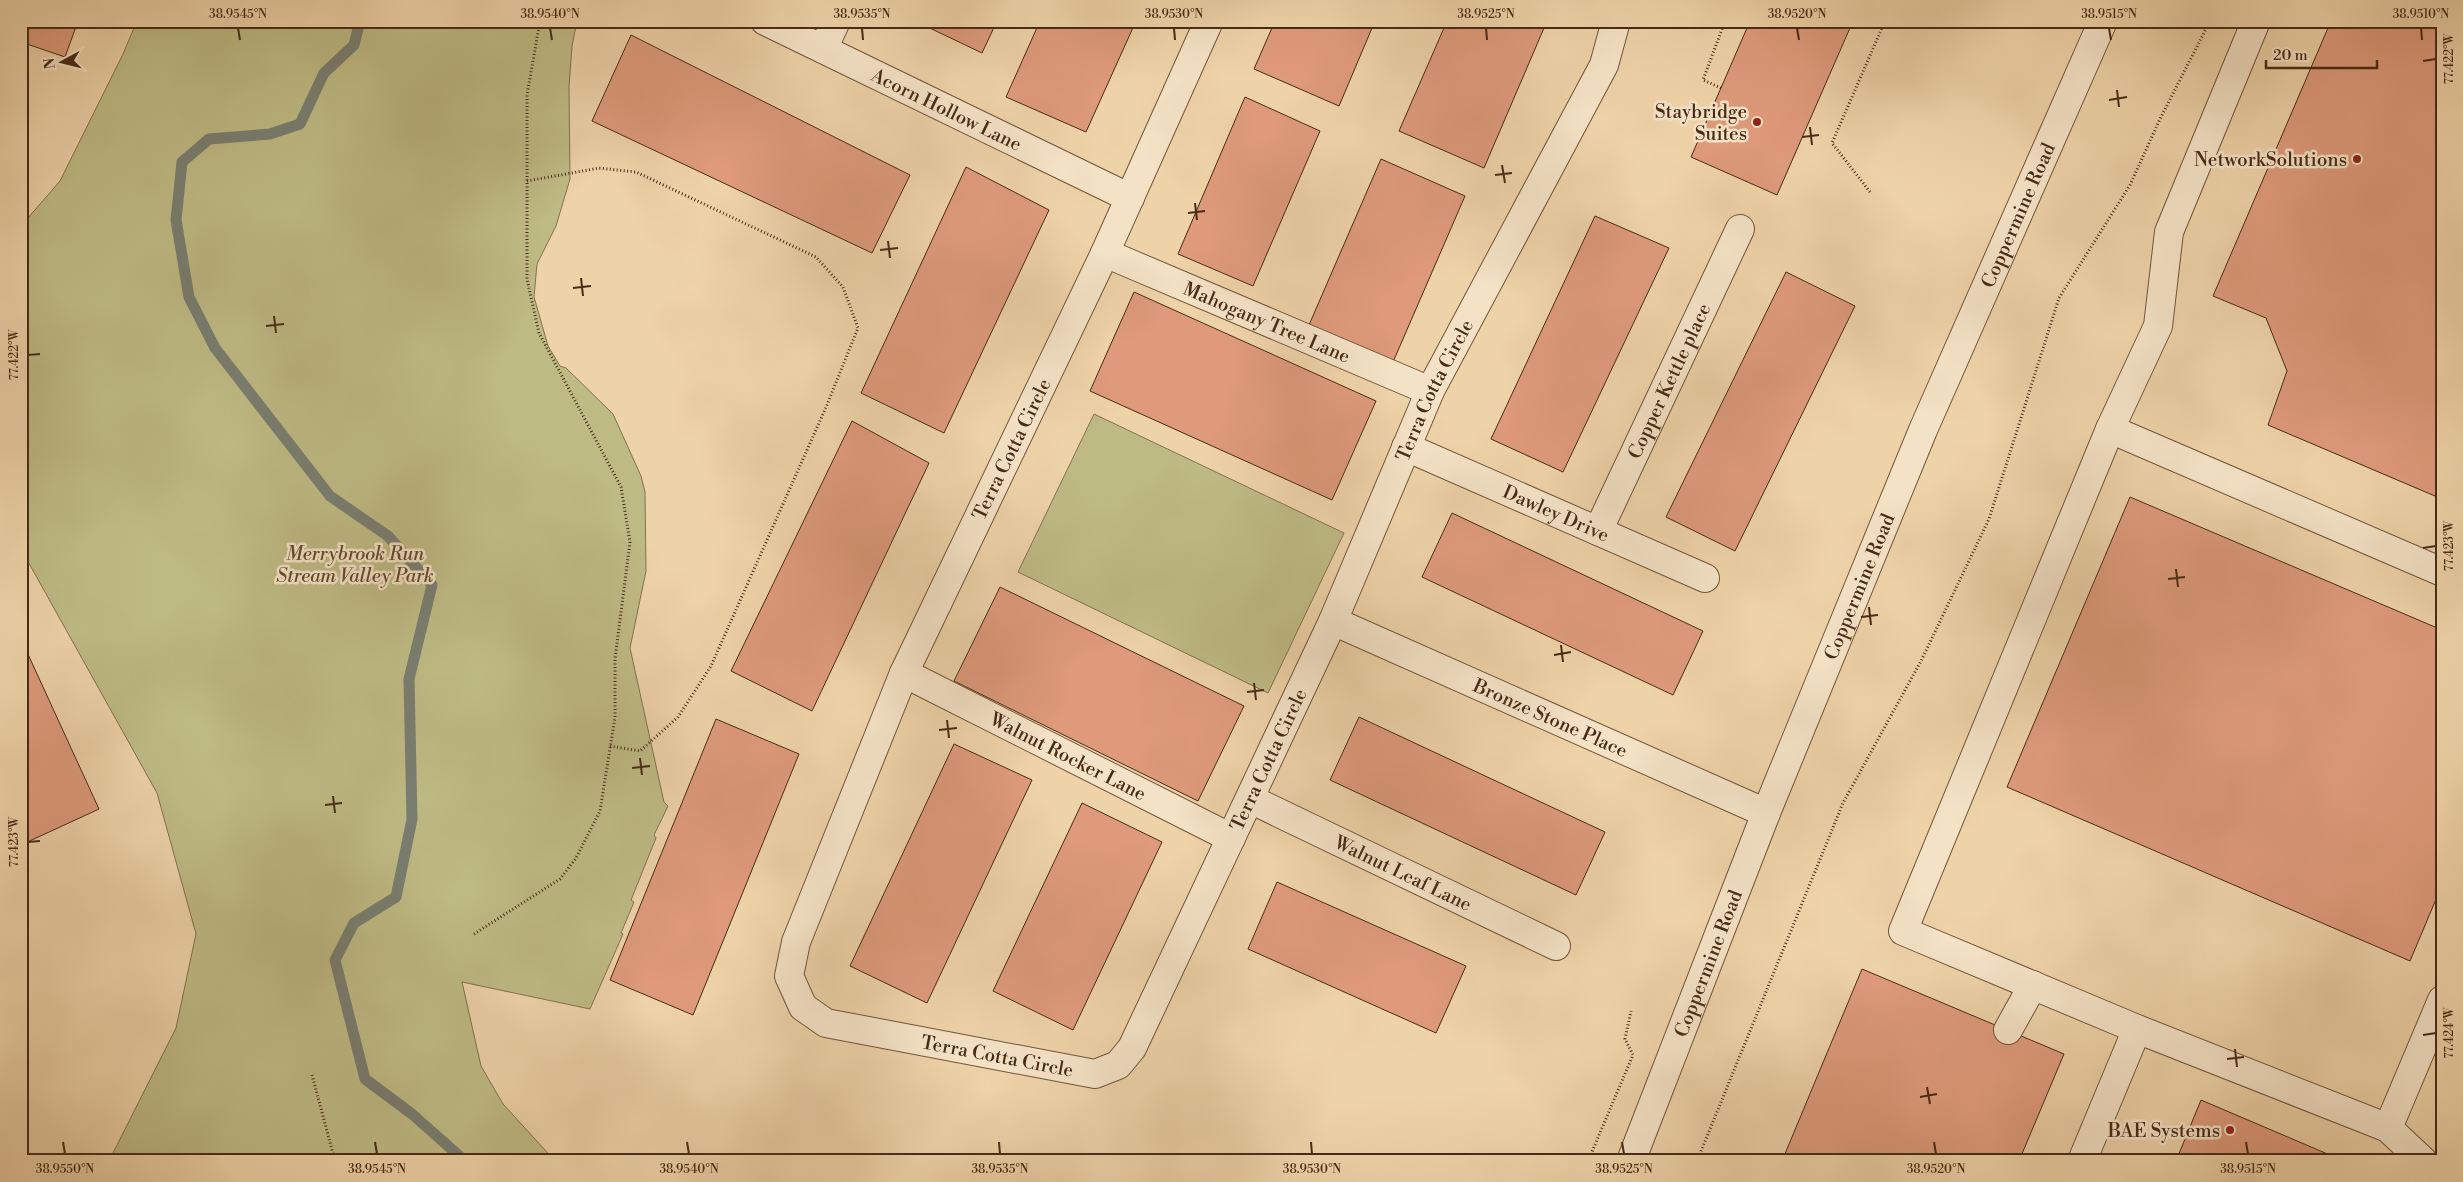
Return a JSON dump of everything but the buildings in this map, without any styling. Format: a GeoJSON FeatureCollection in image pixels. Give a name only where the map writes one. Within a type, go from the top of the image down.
{"type":"FeatureCollection","features":[{"type":"Feature","properties":{"kind":"street","name":"Acorn Hollow Lane"},"geometry":{"type":"LineString","coordinates":[[765,21],[1130,198]]}},
{"type":"Feature","properties":{"kind":"street"},"geometry":{"type":"LineString","coordinates":[[824,50],[836,21]]}},
{"type":"Feature","properties":{"kind":"street","name":"Terra Cotta Circle"},"geometry":{"type":"LineString","coordinates":[[1209,21],[1105,254],[904,672],[796,942],[789,976],[803,1007],[826,1024],[1095,1074],[1118,1065],[1132,1048],[1333,621],[1430,391],[1604,65],[1616,21]]}},
{"type":"Feature","properties":{"kind":"street","name":"Coppermine Road"},"geometry":{"type":"LineString","coordinates":[[1631,1161],[1766,813],[1923,430],[2013,230],[2102,21]]}},
{"type":"Feature","properties":{"kind":"street"},"geometry":{"type":"LineString","coordinates":[[2256,21],[2169,232],[2158,326],[2110,430],[1903,931],[2137,1029],[2388,1128],[2423,1161]]}},
{"type":"Feature","properties":{"kind":"street","name":"Copper Kettle place"},"geometry":{"type":"LineString","coordinates":[[1598,531],[1740,229]]}},
{"type":"Feature","properties":{"kind":"street","name":"Mahogany Tree Lane"},"geometry":{"type":"LineString","coordinates":[[1105,254],[1430,391]]}},
{"type":"Feature","properties":{"kind":"street"},"geometry":{"type":"LineString","coordinates":[[2110,430],[2442,572]]}},
{"type":"Feature","properties":{"kind":"street","name":"Dawley Drive"},"geometry":{"type":"LineString","coordinates":[[1406,447],[1705,578]]}},
{"type":"Feature","properties":{"kind":"street","name":"Bronze Stone Place"},"geometry":{"type":"LineString","coordinates":[[1333,621],[1766,813]]}},
{"type":"Feature","properties":{"kind":"street","name":"Walnut Rocker Lane"},"geometry":{"type":"LineString","coordinates":[[904,672],[1231,838]]}},
{"type":"Feature","properties":{"kind":"street","name":"Walnut Leaf Lane"},"geometry":{"type":"LineString","coordinates":[[1250,800],[1556,946]]}},
{"type":"Feature","properties":{"kind":"street"},"geometry":{"type":"LineString","coordinates":[[2008,1030],[2033,985]]}},
{"type":"Feature","properties":{"kind":"street"},"geometry":{"type":"LineString","coordinates":[[2388,1128],[2442,1002]]}},
{"type":"Feature","properties":{"kind":"street"},"geometry":{"type":"LineString","coordinates":[[2082,1161],[2137,1029]]}},
{"type":"Feature","properties":{"kind":"path"},"geometry":{"type":"LineString","coordinates":[[474,934],[560,879],[576,858],[600,811],[615,717],[615,659],[630,542],[621,487],[539,333],[527,279],[527,95],[540,21]]}},
{"type":"Feature","properties":{"kind":"path"},"geometry":{"type":"LineString","coordinates":[[1721,88],[1703,80],[1727,21],[1747,27]]}},
{"type":"Feature","properties":{"kind":"path"},"geometry":{"type":"LineString","coordinates":[[1870,192],[1832,143],[1884,21]]}},
{"type":"Feature","properties":{"kind":"path"},"geometry":{"type":"LineString","coordinates":[[1697,1161],[1843,803],[1921,661],[1989,519],[2059,298],[2130,185],[2160,119],[2210,21]]}},
{"type":"Feature","properties":{"kind":"path"},"geometry":{"type":"LineString","coordinates":[[527,181],[599,168],[636,172],[816,257],[843,287],[858,328],[827,405],[711,666],[678,717],[640,751],[610,746]]}},
{"type":"Feature","properties":{"kind":"path"},"geometry":{"type":"LineString","coordinates":[[1588,1161],[1633,1055],[1625,1039],[1631,1011]]}},
{"type":"Feature","properties":{"kind":"path"},"geometry":{"type":"LineString","coordinates":[[312,1076],[335,1161]]}},
{"type":"Feature","properties":{"kind":"green space","name":"Merrybrook Run Stream Valley Park"},"geometry":{"type":"Polygon","coordinates":[[[137,21],[577,21],[572,46],[569,87],[570,179],[556,226],[537,264],[534,297],[548,346],[560,366],[566,368],[613,414],[641,476],[645,492],[646,571],[630,648],[664,802],[668,806],[654,835],[656,838],[631,900],[634,902],[621,933],[623,934],[590,1009],[462,982],[481,1066],[503,1104],[555,1161],[109,1161],[176,1028],[196,934],[157,793],[21,549],[21,226],[60,181],[123,54],[137,21]]]}},
{"type":"Feature","properties":{"kind":"green space"},"geometry":{"type":"Polygon","coordinates":[[[1094,414],[1344,533],[1268,693],[1018,572],[1094,414]]]}},
{"type":"Feature","properties":{"kind":"waterway"},"geometry":{"type":"LineString","coordinates":[[360,21],[354,45],[324,73],[300,124],[270,134],[209,139],[182,162],[176,220],[189,297],[215,348],[330,496],[388,536],[432,585],[409,679],[412,819],[396,897],[354,923],[335,960],[365,1079],[412,1114],[465,1161]]}},
{"type":"Feature","properties":{"kind":"place","name":"Staybridge Suites"},"geometry":{"type":"Point","coordinates":[1757,122]}},
{"type":"Feature","properties":{"kind":"place","name":"NetworkSolutions"},"geometry":{"type":"Point","coordinates":[2357,159]}},
{"type":"Feature","properties":{"kind":"place","name":"BAE Systems"},"geometry":{"type":"Point","coordinates":[2230,1130]}}]}
